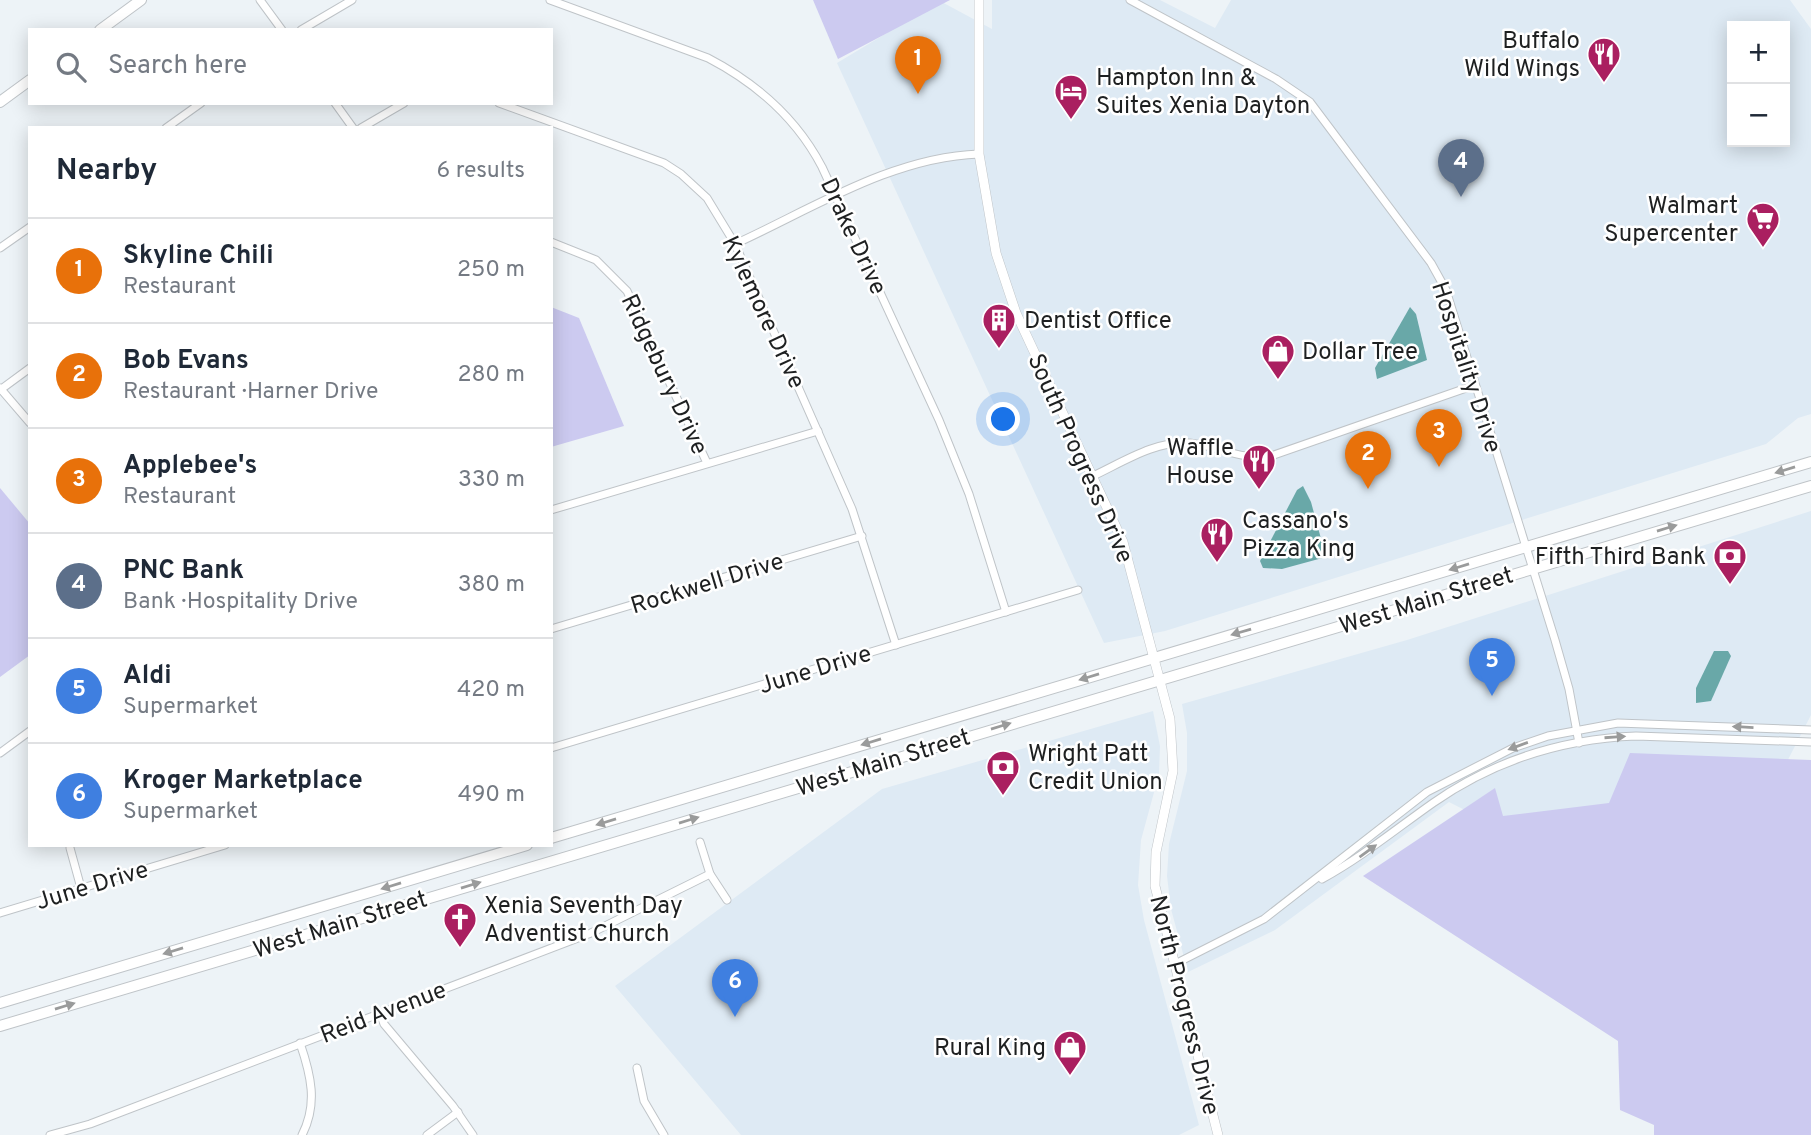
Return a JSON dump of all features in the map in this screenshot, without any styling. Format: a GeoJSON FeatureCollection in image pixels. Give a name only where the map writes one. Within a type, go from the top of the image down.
{"type":"FeatureCollection","features":[{"type":"Feature","properties":{"kind":"main road"},"geometry":{"type":"LineString","coordinates":[[103,28],[141,0]]}},
{"type":"Feature","properties":{"kind":"main road"},"geometry":{"type":"LineString","coordinates":[[0,102],[28,81]]}},
{"type":"Feature","properties":{"kind":"main road","name":"West Main Street"},"geometry":{"type":"LineString","coordinates":[[0,1026],[1157,668],[1524,547],[1811,462]]}},
{"type":"Feature","properties":{"kind":"main road","name":"West Main Street"},"geometry":{"type":"LineString","coordinates":[[553,837],[1157,668],[1531,569],[1811,486]]}},
{"type":"Feature","properties":{"kind":"main road","name":"West Main Street"},"geometry":{"type":"LineString","coordinates":[[0,1003],[520,847]]}},
{"type":"Feature","properties":{"kind":"street"},"geometry":{"type":"LineString","coordinates":[[260,0],[281,28]]}},
{"type":"Feature","properties":{"kind":"street"},"geometry":{"type":"LineString","coordinates":[[304,28],[352,0]]}},
{"type":"Feature","properties":{"kind":"street","name":"Drake Drive"},"geometry":{"type":"LineString","coordinates":[[550,0],[708,58],[747,80],[781,110],[802,134],[818,159],[939,421],[969,494],[1006,612]]}},
{"type":"Feature","properties":{"kind":"street","name":"South Progress Drive"},"geometry":{"type":"LineString","coordinates":[[979,0],[979,154],[992,235],[1008,290],[1122,542],[1157,668]]}},
{"type":"Feature","properties":{"kind":"street","name":"Hospitality Drive"},"geometry":{"type":"LineString","coordinates":[[1130,0],[1276,79],[1303,97],[1322,116],[1435,270],[1446,289],[1569,689],[1578,743]]}},
{"type":"Feature","properties":{"kind":"street"},"geometry":{"type":"LineString","coordinates":[[169,126],[198,105]]}},
{"type":"Feature","properties":{"kind":"street"},"geometry":{"type":"LineString","coordinates":[[336,105],[352,126]]}},
{"type":"Feature","properties":{"kind":"street"},"geometry":{"type":"LineString","coordinates":[[364,126],[401,105]]}},
{"type":"Feature","properties":{"kind":"street","name":"Kylemore Drive"},"geometry":{"type":"LineString","coordinates":[[504,105],[672,167],[707,198],[734,244],[818,431],[862,536],[896,645]]}},
{"type":"Feature","properties":{"kind":"street"},"geometry":{"type":"LineString","coordinates":[[734,244],[919,162],[979,154]]}},
{"type":"Feature","properties":{"kind":"street"},"geometry":{"type":"LineString","coordinates":[[0,248],[28,228]]}},
{"type":"Feature","properties":{"kind":"street","name":"Ridgebury Drive"},"geometry":{"type":"LineString","coordinates":[[553,243],[596,260],[627,291],[707,463]]}},
{"type":"Feature","properties":{"kind":"street"},"geometry":{"type":"LineString","coordinates":[[28,369],[0,389],[28,421]]}},
{"type":"Feature","properties":{"kind":"street"},"geometry":{"type":"LineString","coordinates":[[1093,476],[1146,451],[1175,443],[1203,445],[1253,459],[1271,456],[1475,385]]}},
{"type":"Feature","properties":{"kind":"street"},"geometry":{"type":"LineString","coordinates":[[553,509],[818,431]]}},
{"type":"Feature","properties":{"kind":"street","name":"Rockwell Drive"},"geometry":{"type":"LineString","coordinates":[[553,628],[862,536]]}},
{"type":"Feature","properties":{"kind":"street","name":"June Drive"},"geometry":{"type":"LineString","coordinates":[[553,747],[1078,590]]}},
{"type":"Feature","properties":{"kind":"street","name":"North Progress Drive"},"geometry":{"type":"LineString","coordinates":[[1157,668],[1170,719],[1173,757],[1155,875],[1157,897],[1218,1135]]}},
{"type":"Feature","properties":{"kind":"street"},"geometry":{"type":"LineString","coordinates":[[1173,965],[1257,923],[1447,779],[1513,748],[1577,729],[1645,722],[1811,730]]}},
{"type":"Feature","properties":{"kind":"street"},"geometry":{"type":"LineString","coordinates":[[0,753],[28,732]]}},
{"type":"Feature","properties":{"kind":"street"},"geometry":{"type":"LineString","coordinates":[[1309,886],[1355,860],[1435,802],[1487,772],[1516,759],[1578,743],[1636,736],[1811,742]]}},
{"type":"Feature","properties":{"kind":"street"},"geometry":{"type":"LineString","coordinates":[[700,842],[710,874],[727,900]]}},
{"type":"Feature","properties":{"kind":"street","name":"June Drive"},"geometry":{"type":"LineString","coordinates":[[0,913],[217,847]]}},
{"type":"Feature","properties":{"kind":"street"},"geometry":{"type":"LineString","coordinates":[[70,848],[80,888]]}},
{"type":"Feature","properties":{"kind":"street","name":"Reid Avenue"},"geometry":{"type":"LineString","coordinates":[[50,1135],[90,1124],[591,933],[710,874]]}},
{"type":"Feature","properties":{"kind":"street"},"geometry":{"type":"LineString","coordinates":[[380,1013],[384,1024],[455,1109],[473,1135]]}},
{"type":"Feature","properties":{"kind":"street"},"geometry":{"type":"LineString","coordinates":[[300,1044],[309,1069],[312,1089],[310,1112],[302,1135]]}},
{"type":"Feature","properties":{"kind":"street"},"geometry":{"type":"LineString","coordinates":[[637,1069],[644,1101],[663,1135]]}},
{"type":"Feature","properties":{"kind":"street"},"geometry":{"type":"LineString","coordinates":[[427,1135],[455,1109]]}},
{"type":"Feature","properties":{"kind":"street"},"geometry":{"type":"LineString","coordinates":[[90,1124],[94,1135]]}},
{"type":"Feature","properties":{"kind":"shaded area"},"geometry":{"type":"Polygon","coordinates":[[[813,0],[950,0],[838,59],[813,0]]]}},
{"type":"Feature","properties":{"kind":"shaded area"},"geometry":{"type":"Polygon","coordinates":[[[992,0],[1160,0],[1215,28],[1231,0],[1790,0],[1811,29],[1811,414],[1798,418],[1766,444],[1165,631],[1104,643],[837,63],[940,1],[992,29],[992,0]]]}},
{"type":"Feature","properties":{"kind":"shaded area"},"geometry":{"type":"Polygon","coordinates":[[[1410,307],[1416,314],[1427,360],[1377,379],[1375,368],[1410,307]]]}},
{"type":"Feature","properties":{"kind":"shaded area"},"geometry":{"type":"Polygon","coordinates":[[[553,308],[579,318],[624,426],[553,446],[553,308]]]}},
{"type":"Feature","properties":{"kind":"shaded area"},"geometry":{"type":"Polygon","coordinates":[[[1303,486],[1311,502],[1326,557],[1282,569],[1263,568],[1260,561],[1297,490],[1303,486]]]}},
{"type":"Feature","properties":{"kind":"shaded area"},"geometry":{"type":"Polygon","coordinates":[[[0,488],[28,522],[28,656],[0,677],[0,488]]]}},
{"type":"Feature","properties":{"kind":"shaded area"},"geometry":{"type":"Polygon","coordinates":[[[1811,511],[1811,715],[1742,849],[1539,848],[1449,802],[1275,930],[1188,972],[1171,909],[1167,876],[1169,844],[1187,771],[1187,733],[1182,704],[1407,640],[1811,511]]]}},
{"type":"Feature","properties":{"kind":"shaded area"},"geometry":{"type":"Polygon","coordinates":[[[1714,651],[1728,651],[1731,656],[1711,701],[1696,703],[1696,688],[1714,651]]]}},
{"type":"Feature","properties":{"kind":"shaded area"},"geometry":{"type":"Polygon","coordinates":[[[1153,711],[1160,746],[1159,774],[1141,840],[1138,885],[1144,920],[1199,1125],[1179,1135],[741,1135],[615,986],[882,789],[1153,711]]]}},
{"type":"Feature","properties":{"kind":"shaded area"},"geometry":{"type":"Polygon","coordinates":[[[1630,753],[1811,760],[1811,1135],[1654,1135],[1654,1125],[1620,1110],[1618,1041],[1363,876],[1495,788],[1503,816],[1609,803],[1630,753]]]}},
{"type":"Feature","properties":{"kind":"place","name":"Buffalo Wild Wings"},"geometry":{"type":"Point","coordinates":[1604,84]}},
{"type":"Feature","properties":{"kind":"place","name":"Skyline Chili"},"geometry":{"type":"Point","coordinates":[918,94]}},
{"type":"Feature","properties":{"kind":"place","name":"Hampton Inn & Suites Xenia Dayton"},"geometry":{"type":"Point","coordinates":[1071,121]}},
{"type":"Feature","properties":{"kind":"place","name":"PNC Bank"},"geometry":{"type":"Point","coordinates":[1461,197]}},
{"type":"Feature","properties":{"kind":"place","name":"Walmart Supercenter"},"geometry":{"type":"Point","coordinates":[1763,249]}},
{"type":"Feature","properties":{"kind":"place","name":"Dentist Office"},"geometry":{"type":"Point","coordinates":[999,350]}},
{"type":"Feature","properties":{"kind":"place","name":"Dollar Tree"},"geometry":{"type":"Point","coordinates":[1278,381]}},
{"type":"Feature","properties":{"kind":"place","name":"Applebee's"},"geometry":{"type":"Point","coordinates":[1439,467]}},
{"type":"Feature","properties":{"kind":"place","name":"Bob Evans"},"geometry":{"type":"Point","coordinates":[1368,489]}},
{"type":"Feature","properties":{"kind":"place","name":"Waffle House"},"geometry":{"type":"Point","coordinates":[1259,491]}},
{"type":"Feature","properties":{"kind":"place","name":"Cassano's Pizza King"},"geometry":{"type":"Point","coordinates":[1217,564]}},
{"type":"Feature","properties":{"kind":"place","name":"Fifth Third Bank"},"geometry":{"type":"Point","coordinates":[1730,586]}},
{"type":"Feature","properties":{"kind":"place","name":"Aldi"},"geometry":{"type":"Point","coordinates":[1492,696]}},
{"type":"Feature","properties":{"kind":"place","name":"Wright Patt Credit Union"},"geometry":{"type":"Point","coordinates":[1003,797]}},
{"type":"Feature","properties":{"kind":"place","name":"Xenia Seventh Day Adventist Church"},"geometry":{"type":"Point","coordinates":[460,949]}},
{"type":"Feature","properties":{"kind":"place","name":"Kroger Marketplace"},"geometry":{"type":"Point","coordinates":[735,1017]}},
{"type":"Feature","properties":{"kind":"place","name":"Rural King"},"geometry":{"type":"Point","coordinates":[1070,1077]}}]}
